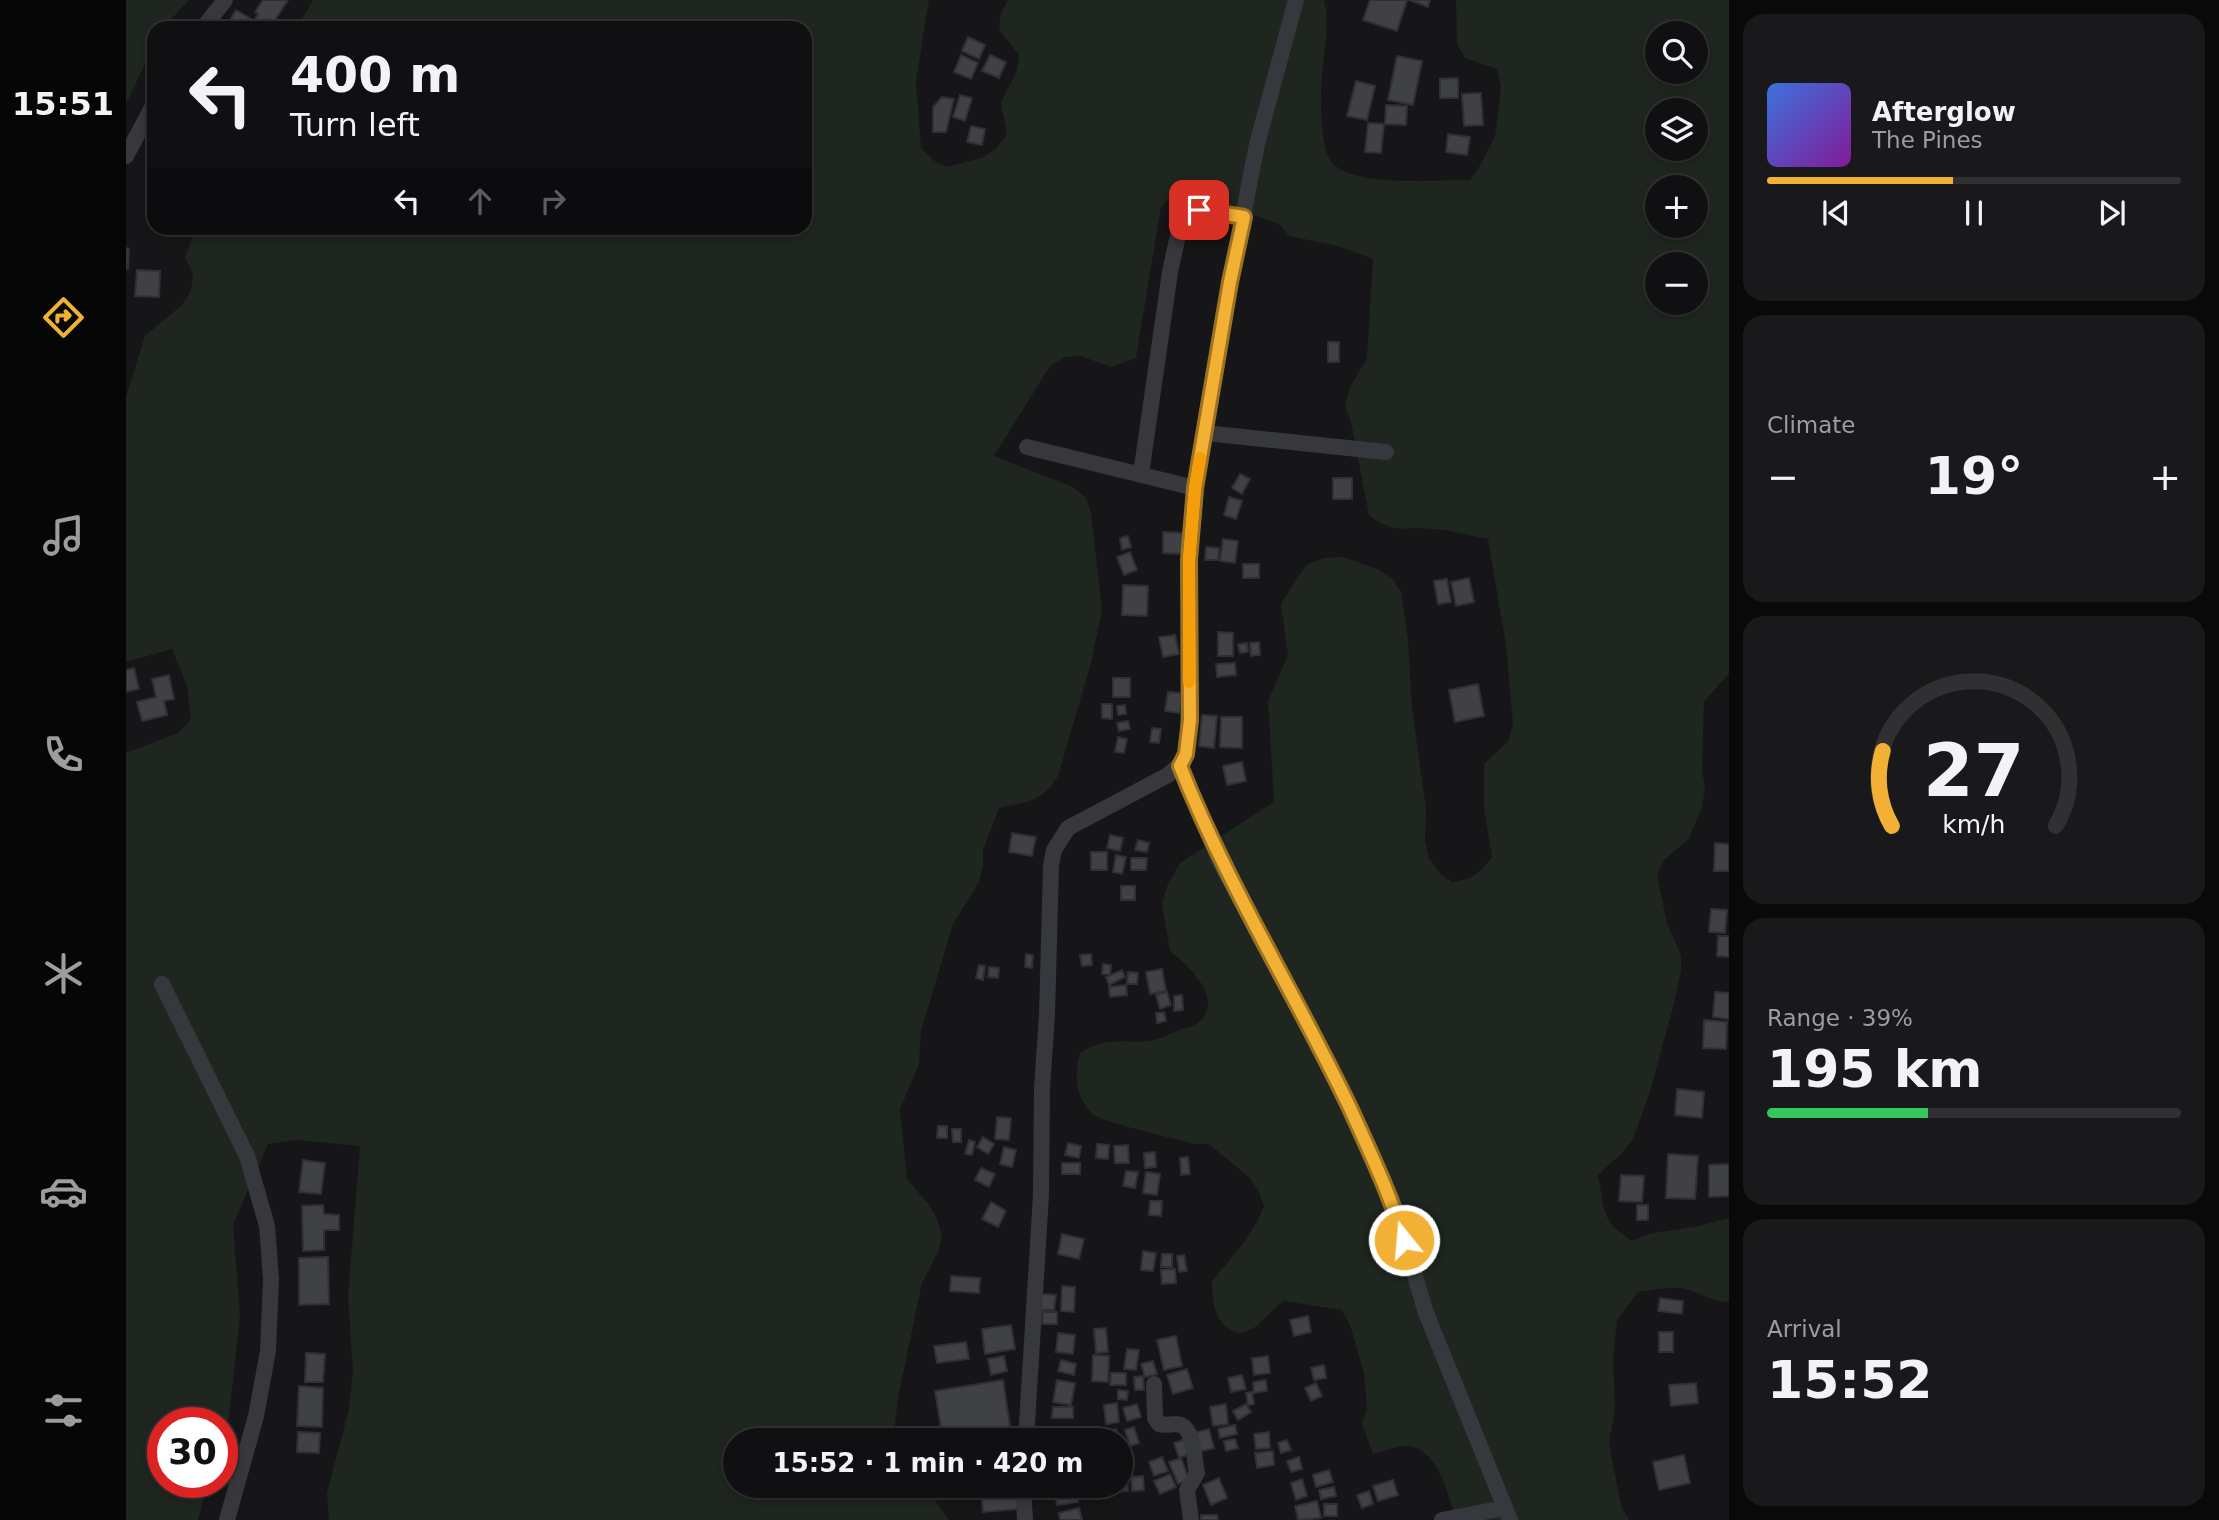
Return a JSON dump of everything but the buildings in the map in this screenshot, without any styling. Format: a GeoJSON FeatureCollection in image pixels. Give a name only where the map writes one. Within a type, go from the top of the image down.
{"type":"FeatureCollection","features":[{"type":"Feature","properties":{"kind":"street"},"geometry":{"type":"LineString","coordinates":[[208,21],[225,0]]}},
{"type":"Feature","properties":{"kind":"street"},"geometry":{"type":"LineString","coordinates":[[1027,1428],[1034,1273],[1041,1195],[1042,1088],[1051,866],[1054,850],[1068,828],[1156,782],[1180,766],[1186,754],[1190,720],[1189,560],[1195,488],[1257,144],[1296,0]]}},
{"type":"Feature","properties":{"kind":"street"},"geometry":{"type":"LineString","coordinates":[[126,156],[147,117]]}},
{"type":"Feature","properties":{"kind":"street"},"geometry":{"type":"LineString","coordinates":[[1141,474],[1170,272],[1182,216],[1187,210],[1193,209],[1244,217]]}},
{"type":"Feature","properties":{"kind":"street"},"geometry":{"type":"LineString","coordinates":[[1205,433],[1386,452]]}},
{"type":"Feature","properties":{"kind":"street"},"geometry":{"type":"LineString","coordinates":[[1027,447],[1195,488]]}},
{"type":"Feature","properties":{"kind":"street"},"geometry":{"type":"LineString","coordinates":[[1180,766],[1219,860],[1311,1029],[1364,1136],[1392,1202],[1426,1313],[1507,1514],[1442,1520]]}},
{"type":"Feature","properties":{"kind":"street"},"geometry":{"type":"LineString","coordinates":[[162,984],[247,1156],[267,1226],[271,1279],[268,1351],[256,1416],[227,1520]]}},
{"type":"Feature","properties":{"kind":"street"},"geometry":{"type":"LineString","coordinates":[[1154,1384],[1155,1418],[1159,1424],[1181,1425],[1191,1438],[1197,1473],[1187,1490],[1191,1520]]}},
{"type":"Feature","properties":{"kind":"street"},"geometry":{"type":"LineString","coordinates":[[1024,1498],[1025,1520]]}},
{"type":"Feature","properties":{"kind":"shaded area"},"geometry":{"type":"Polygon","coordinates":[[[126,0],[189,0],[170,21],[147,21],[147,60],[126,104],[126,0]]]}},
{"type":"Feature","properties":{"kind":"shaded area"},"geometry":{"type":"Polygon","coordinates":[[[313,0],[929,0],[916,81],[921,148],[933,160],[947,167],[981,158],[996,149],[1007,135],[1001,102],[1016,73],[1019,55],[999,29],[1001,13],[1008,0],[1324,0],[1327,28],[1321,106],[1324,143],[1330,160],[1340,169],[1356,175],[1374,179],[1416,181],[1470,180],[1495,137],[1501,86],[1497,69],[1465,58],[1457,44],[1456,0],[1729,0],[1729,674],[1704,701],[1702,771],[1705,788],[1702,808],[1688,840],[1664,860],[1657,875],[1667,923],[1681,955],[1681,971],[1674,1003],[1650,1092],[1633,1139],[1598,1175],[1603,1206],[1609,1220],[1632,1241],[1648,1234],[1729,1218],[1729,1302],[1678,1288],[1638,1292],[1617,1320],[1613,1358],[1615,1408],[1609,1443],[1621,1506],[1629,1520],[1457,1520],[1440,1474],[1426,1454],[1417,1448],[1406,1446],[1373,1454],[1362,1424],[1367,1408],[1364,1373],[1350,1325],[1342,1310],[1283,1301],[1254,1328],[1239,1334],[1224,1325],[1216,1313],[1212,1281],[1248,1236],[1264,1206],[1249,1177],[1209,1144],[1194,1144],[1099,1117],[1087,1108],[1079,1093],[1077,1070],[1080,1053],[1106,1042],[1148,1041],[1160,1038],[1195,1025],[1206,1013],[1208,1003],[1201,983],[1170,951],[1162,903],[1168,884],[1180,863],[1274,802],[1268,701],[1288,655],[1281,604],[1306,565],[1324,558],[1343,557],[1377,569],[1392,578],[1401,592],[1408,639],[1412,709],[1426,808],[1425,842],[1429,858],[1439,873],[1452,882],[1475,875],[1492,857],[1484,808],[1484,764],[1509,740],[1513,723],[1506,645],[1488,539],[1439,530],[1393,527],[1369,515],[1351,422],[1345,406],[1349,389],[1367,358],[1373,259],[1338,246],[1289,236],[1279,224],[1187,190],[1172,195],[1161,207],[1136,358],[1111,367],[1081,356],[1065,357],[1050,366],[994,456],[1073,487],[1086,498],[1091,513],[1102,610],[1091,663],[1058,776],[1046,791],[1033,800],[999,808],[983,850],[979,882],[953,924],[921,1031],[919,1064],[900,1109],[907,1179],[929,1205],[942,1236],[938,1252],[922,1283],[898,1397],[895,1428],[723,1428],[723,1498],[933,1498],[949,1520],[329,1520],[327,1493],[349,1409],[353,1371],[348,1297],[360,1146],[297,1140],[268,1144],[233,1225],[240,1315],[230,1407],[147,1407],[147,1498],[204,1498],[198,1520],[126,1520],[126,753],[178,733],[191,719],[187,686],[172,649],[126,662],[126,397],[145,336],[183,304],[191,290],[193,273],[185,258],[193,235],[812,235],[812,21],[301,21],[313,0]]]}},
{"type":"Feature","properties":{"kind":"slow traffic"},"geometry":{"type":"LineString","coordinates":[[1189,682],[1189,560],[1200,458]]}},
{"type":"Feature","properties":{"kind":"route"},"geometry":{"type":"LineString","coordinates":[[1199,210],[1244,217],[1230,282],[1195,488],[1189,560],[1190,720],[1186,754],[1180,766],[1219,860],[1311,1029],[1364,1136],[1392,1202],[1404,1240]]}}]}
